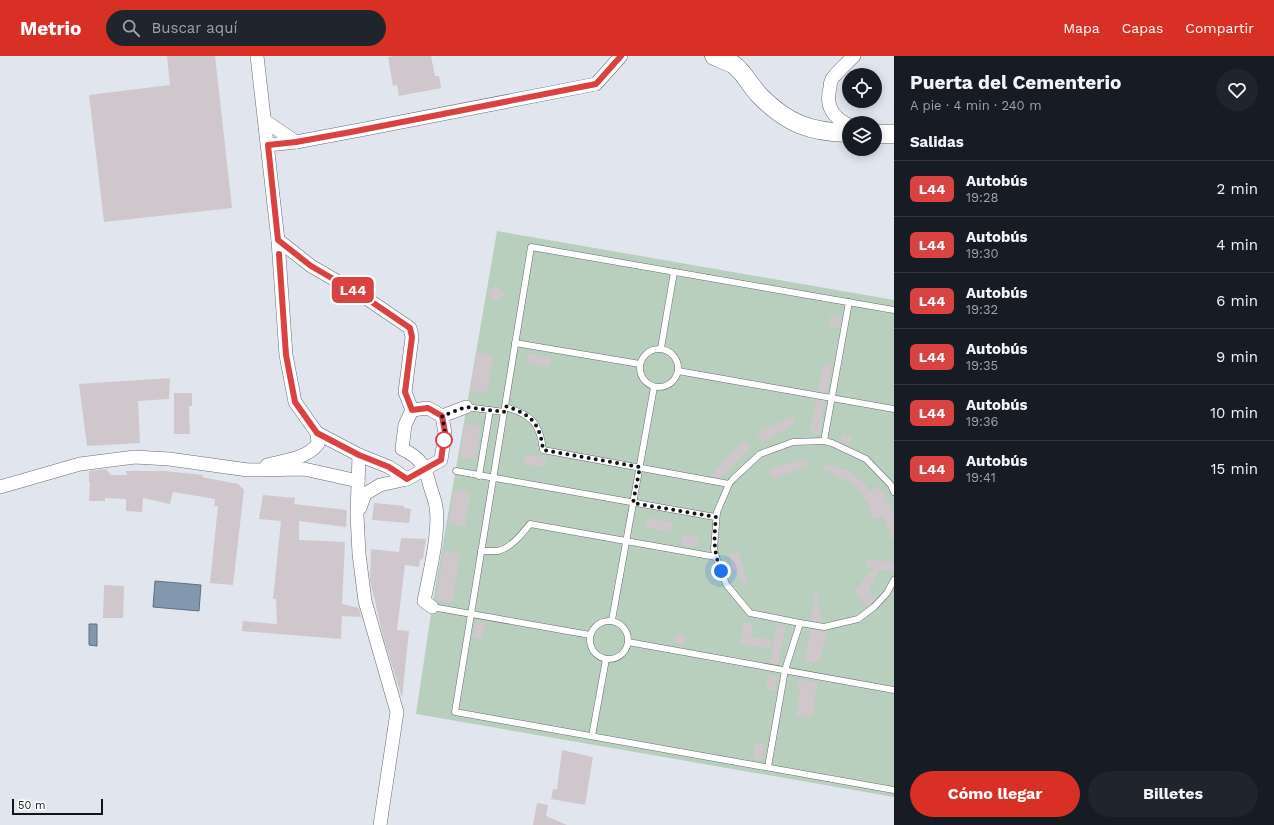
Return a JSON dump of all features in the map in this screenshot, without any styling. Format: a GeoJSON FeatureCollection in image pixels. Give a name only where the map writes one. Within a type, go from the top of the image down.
{"type":"FeatureCollection","features":[{"type":"Feature","properties":{"kind":"street"},"geometry":{"type":"LineString","coordinates":[[257,56],[278,240],[286,355],[295,402],[317,433],[359,455],[389,467],[407,479]]}},
{"type":"Feature","properties":{"kind":"street"},"geometry":{"type":"LineString","coordinates":[[268,145],[296,142],[596,84],[609,62],[621,56]]}},
{"type":"Feature","properties":{"kind":"street"},"geometry":{"type":"LineString","coordinates":[[714,56],[733,61],[759,95],[775,109],[801,126],[818,131],[842,133]]}},
{"type":"Feature","properties":{"kind":"street"},"geometry":{"type":"LineString","coordinates":[[842,122],[839,121],[832,112],[828,92],[832,80],[854,56]]}},
{"type":"Feature","properties":{"kind":"street"},"geometry":{"type":"LineString","coordinates":[[265,121],[296,142]]}},
{"type":"Feature","properties":{"kind":"street"},"geometry":{"type":"LineString","coordinates":[[882,134],[894,134]]}},
{"type":"Feature","properties":{"kind":"street"},"geometry":{"type":"LineString","coordinates":[[278,240],[311,266],[366,298],[410,328],[412,337],[405,392],[412,410],[405,425],[402,449],[389,459],[378,462]]}},
{"type":"Feature","properties":{"kind":"street"},"geometry":{"type":"LineString","coordinates":[[442,416],[466,407]]}},
{"type":"Feature","properties":{"kind":"street"},"geometry":{"type":"LineString","coordinates":[[357,515],[365,494],[380,485],[407,479],[441,460],[445,432],[442,416],[428,408],[412,410]]}},
{"type":"Feature","properties":{"kind":"street"},"geometry":{"type":"LineString","coordinates":[[248,470],[307,455],[313,451],[318,444],[317,433]]}},
{"type":"Feature","properties":{"kind":"street"},"geometry":{"type":"LineString","coordinates":[[402,449],[412,453],[426,469],[436,508],[436,533],[424,601],[432,607]]}},
{"type":"Feature","properties":{"kind":"street"},"geometry":{"type":"LineString","coordinates":[[359,455],[357,515],[359,554],[365,601],[397,712],[380,825]]}},
{"type":"Feature","properties":{"kind":"street"},"geometry":{"type":"LineString","coordinates":[[0,486],[80,464],[135,457],[169,459],[248,470],[304,469],[358,481]]}},
{"type":"Feature","properties":{"kind":"lane"},"geometry":{"type":"LineString","coordinates":[[894,310],[531,247],[455,712],[894,790]]}},
{"type":"Feature","properties":{"kind":"lane"},"geometry":{"type":"LineString","coordinates":[[661,348],[674,272]]}},
{"type":"Feature","properties":{"kind":"lane"},"geometry":{"type":"LineString","coordinates":[[824,441],[848,302]]}},
{"type":"Feature","properties":{"kind":"lane"},"geometry":{"type":"LineString","coordinates":[[516,343],[640,364]]}},
{"type":"Feature","properties":{"kind":"lane"},"geometry":{"type":"LineString","coordinates":[[661,348],[667,350],[676,359],[678,371],[676,377],[666,386],[660,387],[648,384],[641,376],[640,364],[641,359],[649,350],[661,348]]}},
{"type":"Feature","properties":{"kind":"lane"},"geometry":{"type":"LineString","coordinates":[[678,371],[894,409]]}},
{"type":"Feature","properties":{"kind":"lane"},"geometry":{"type":"LineString","coordinates":[[612,620],[654,386]]}},
{"type":"Feature","properties":{"kind":"lane"},"geometry":{"type":"LineString","coordinates":[[466,407],[490,410],[520,411],[536,424],[542,437],[543,450],[729,484]]}},
{"type":"Feature","properties":{"kind":"lane"},"geometry":{"type":"LineString","coordinates":[[479,476],[490,410]]}},
{"type":"Feature","properties":{"kind":"lane"},"geometry":{"type":"LineString","coordinates":[[894,492],[891,485],[866,459],[832,443],[824,441],[793,442],[760,454],[729,484],[716,517],[714,549],[726,584],[750,612],[800,623],[824,626],[858,620],[874,608],[892,588],[894,580]]}},
{"type":"Feature","properties":{"kind":"lane"},"geometry":{"type":"LineString","coordinates":[[456,471],[716,517]]}},
{"type":"Feature","properties":{"kind":"lane"},"geometry":{"type":"LineString","coordinates":[[481,551],[499,550],[507,546],[520,536],[530,524],[716,557]]}},
{"type":"Feature","properties":{"kind":"lane"},"geometry":{"type":"LineString","coordinates":[[432,607],[590,635]]}},
{"type":"Feature","properties":{"kind":"lane"},"geometry":{"type":"LineString","coordinates":[[612,620],[623,626],[628,636],[628,642],[626,648],[618,657],[606,659],[600,657],[591,648],[590,635],[592,630],[600,622],[612,620]]}},
{"type":"Feature","properties":{"kind":"lane"},"geometry":{"type":"LineString","coordinates":[[768,767],[785,670],[800,623]]}},
{"type":"Feature","properties":{"kind":"lane"},"geometry":{"type":"LineString","coordinates":[[628,642],[894,690]]}},
{"type":"Feature","properties":{"kind":"lane"},"geometry":{"type":"LineString","coordinates":[[592,736],[606,659]]}},
{"type":"Feature","properties":{"kind":"green space"},"geometry":{"type":"Polygon","coordinates":[[[497,231],[894,300],[894,797],[416,714],[432,607],[497,231]]]}},
{"type":"Feature","properties":{"kind":"water"},"geometry":{"type":"Polygon","coordinates":[[[155,581],[201,585],[199,611],[153,607],[155,581]]]}},
{"type":"Feature","properties":{"kind":"water"},"geometry":{"type":"Polygon","coordinates":[[[89,624],[97,624],[97,646],[89,645],[89,624]]]}},
{"type":"Feature","properties":{"kind":"building"},"geometry":{"type":"Polygon","coordinates":[[[167,56],[215,56],[232,208],[104,222],[89,95],[170,85],[167,56]]]}},
{"type":"Feature","properties":{"kind":"building"},"geometry":{"type":"Polygon","coordinates":[[[431,56],[435,76],[439,76],[441,88],[399,96],[397,85],[393,86],[388,57],[431,56]]]}},
{"type":"Feature","properties":{"kind":"building"},"geometry":{"type":"Polygon","coordinates":[[[498,286],[505,295],[494,301],[488,292],[498,286]]]}},
{"type":"Feature","properties":{"kind":"building"},"geometry":{"type":"Polygon","coordinates":[[[831,315],[841,317],[839,328],[829,326],[831,315]]]}},
{"type":"Feature","properties":{"kind":"building"},"geometry":{"type":"Polygon","coordinates":[[[477,352],[493,355],[487,393],[470,391],[477,352]]]}},
{"type":"Feature","properties":{"kind":"building"},"geometry":{"type":"Polygon","coordinates":[[[528,353],[551,358],[550,367],[526,363],[528,353]]]}},
{"type":"Feature","properties":{"kind":"building"},"geometry":{"type":"Polygon","coordinates":[[[823,364],[832,365],[827,393],[818,391],[823,364]]]}},
{"type":"Feature","properties":{"kind":"building"},"geometry":{"type":"Polygon","coordinates":[[[170,378],[169,399],[138,401],[140,443],[87,446],[79,384],[170,378]]]}},
{"type":"Feature","properties":{"kind":"building"},"geometry":{"type":"Polygon","coordinates":[[[174,393],[192,393],[192,406],[189,406],[190,434],[174,434],[174,393]]]}},
{"type":"Feature","properties":{"kind":"building"},"geometry":{"type":"Polygon","coordinates":[[[816,400],[825,401],[819,435],[810,433],[816,400]]]}},
{"type":"Feature","properties":{"kind":"building"},"geometry":{"type":"Polygon","coordinates":[[[793,417],[796,423],[763,442],[757,433],[793,417]]]}},
{"type":"Feature","properties":{"kind":"building"},"geometry":{"type":"Polygon","coordinates":[[[465,423],[481,426],[476,459],[460,457],[465,423]]]}},
{"type":"Feature","properties":{"kind":"building"},"geometry":{"type":"Polygon","coordinates":[[[842,435],[851,436],[850,445],[841,442],[842,435]]]}},
{"type":"Feature","properties":{"kind":"building"},"geometry":{"type":"Polygon","coordinates":[[[745,440],[751,446],[720,478],[711,476],[725,459],[745,440]]]}},
{"type":"Feature","properties":{"kind":"building"},"geometry":{"type":"Polygon","coordinates":[[[526,454],[547,458],[545,467],[524,464],[526,454]]]}},
{"type":"Feature","properties":{"kind":"building"},"geometry":{"type":"Polygon","coordinates":[[[806,459],[808,465],[774,479],[769,471],[780,465],[806,459]]]}},
{"type":"Feature","properties":{"kind":"building"},"geometry":{"type":"Polygon","coordinates":[[[826,464],[848,471],[867,486],[866,487],[870,491],[878,485],[882,492],[883,491],[894,514],[894,540],[892,540],[884,516],[873,519],[868,504],[857,486],[824,469],[826,464]]]}},
{"type":"Feature","properties":{"kind":"building"},"geometry":{"type":"Polygon","coordinates":[[[106,469],[111,475],[127,475],[126,471],[165,471],[203,475],[202,477],[238,484],[244,490],[233,585],[210,583],[218,506],[214,506],[215,499],[173,492],[170,504],[143,498],[142,512],[126,511],[126,499],[105,498],[105,501],[89,501],[89,471],[106,469]]]}},
{"type":"Feature","properties":{"kind":"building"},"geometry":{"type":"Polygon","coordinates":[[[454,490],[470,493],[465,526],[449,524],[454,490]]]}},
{"type":"Feature","properties":{"kind":"building"},"geometry":{"type":"Polygon","coordinates":[[[263,495],[295,498],[294,504],[347,510],[346,527],[299,521],[299,540],[345,542],[342,604],[359,608],[361,617],[342,616],[341,639],[242,631],[243,621],[277,624],[276,599],[273,599],[281,521],[259,519],[263,495]]]}},
{"type":"Feature","properties":{"kind":"building"},"geometry":{"type":"Polygon","coordinates":[[[374,503],[404,506],[404,508],[411,509],[409,523],[372,520],[374,503]]]}},
{"type":"Feature","properties":{"kind":"building"},"geometry":{"type":"Polygon","coordinates":[[[647,518],[672,522],[671,532],[646,527],[647,518]]]}},
{"type":"Feature","properties":{"kind":"building"},"geometry":{"type":"Polygon","coordinates":[[[683,535],[698,537],[697,547],[681,545],[683,535]]]}},
{"type":"Feature","properties":{"kind":"building"},"geometry":{"type":"Polygon","coordinates":[[[401,538],[426,539],[423,559],[420,560],[419,567],[405,565],[397,630],[409,631],[402,698],[384,640],[370,580],[371,549],[399,552],[401,538]]]}},
{"type":"Feature","properties":{"kind":"building"},"geometry":{"type":"Polygon","coordinates":[[[444,551],[460,553],[452,603],[436,600],[444,551]]]}},
{"type":"Feature","properties":{"kind":"building"},"geometry":{"type":"Polygon","coordinates":[[[738,551],[748,585],[745,587],[732,567],[729,554],[738,551]]]}},
{"type":"Feature","properties":{"kind":"building"},"geometry":{"type":"Polygon","coordinates":[[[867,559],[894,562],[894,571],[879,569],[868,591],[875,600],[866,607],[855,590],[874,568],[866,566],[867,559]]]}},
{"type":"Feature","properties":{"kind":"building"},"geometry":{"type":"Polygon","coordinates":[[[104,585],[124,586],[123,618],[103,618],[104,585]]]}},
{"type":"Feature","properties":{"kind":"building"},"geometry":{"type":"Polygon","coordinates":[[[815,592],[817,592],[822,622],[811,620],[815,592]]]}},
{"type":"Feature","properties":{"kind":"building"},"geometry":{"type":"Polygon","coordinates":[[[476,622],[485,624],[482,639],[473,637],[476,622]]]}},
{"type":"Feature","properties":{"kind":"building"},"geometry":{"type":"Polygon","coordinates":[[[744,622],[753,624],[751,637],[771,640],[770,648],[740,644],[744,622]]]}},
{"type":"Feature","properties":{"kind":"building"},"geometry":{"type":"Polygon","coordinates":[[[777,625],[786,626],[778,664],[770,663],[777,625]]]}},
{"type":"Feature","properties":{"kind":"building"},"geometry":{"type":"Polygon","coordinates":[[[810,629],[827,632],[824,646],[822,646],[820,659],[815,663],[805,662],[810,629]]]}},
{"type":"Feature","properties":{"kind":"building"},"geometry":{"type":"Polygon","coordinates":[[[676,634],[686,635],[684,645],[674,643],[676,634]]]}},
{"type":"Feature","properties":{"kind":"building"},"geometry":{"type":"Polygon","coordinates":[[[768,675],[777,676],[775,691],[766,689],[768,675]]]}},
{"type":"Feature","properties":{"kind":"building"},"geometry":{"type":"Polygon","coordinates":[[[798,679],[817,683],[812,718],[796,715],[800,689],[797,688],[798,679]]]}},
{"type":"Feature","properties":{"kind":"building"},"geometry":{"type":"Polygon","coordinates":[[[756,742],[764,744],[762,760],[753,758],[756,742]]]}},
{"type":"Feature","properties":{"kind":"building"},"geometry":{"type":"Polygon","coordinates":[[[562,750],[593,757],[585,805],[551,799],[553,789],[557,789],[562,750]]]}},
{"type":"Feature","properties":{"kind":"building"},"geometry":{"type":"Polygon","coordinates":[[[537,803],[548,805],[546,816],[567,825],[533,825],[537,803]]]}},
{"type":"Feature","properties":{"kind":"bus line","name":"L44"},"geometry":{"type":"LineString","coordinates":[[279,254],[286,355],[295,402],[317,433],[359,455],[389,467],[407,479],[426,469],[441,460],[445,432],[442,416],[428,408],[412,410],[405,392],[412,337],[410,328],[366,298],[311,266],[278,240],[268,145],[296,142],[351,132],[596,84],[621,56]]}},
{"type":"Feature","properties":{"kind":"route"},"geometry":{"type":"LineString","coordinates":[[444,440],[443,446],[445,432],[442,416],[466,407],[504,412],[505,406],[520,411],[536,424],[542,437],[543,450],[640,467],[633,503],[716,517],[714,549],[721,571]]}}]}
